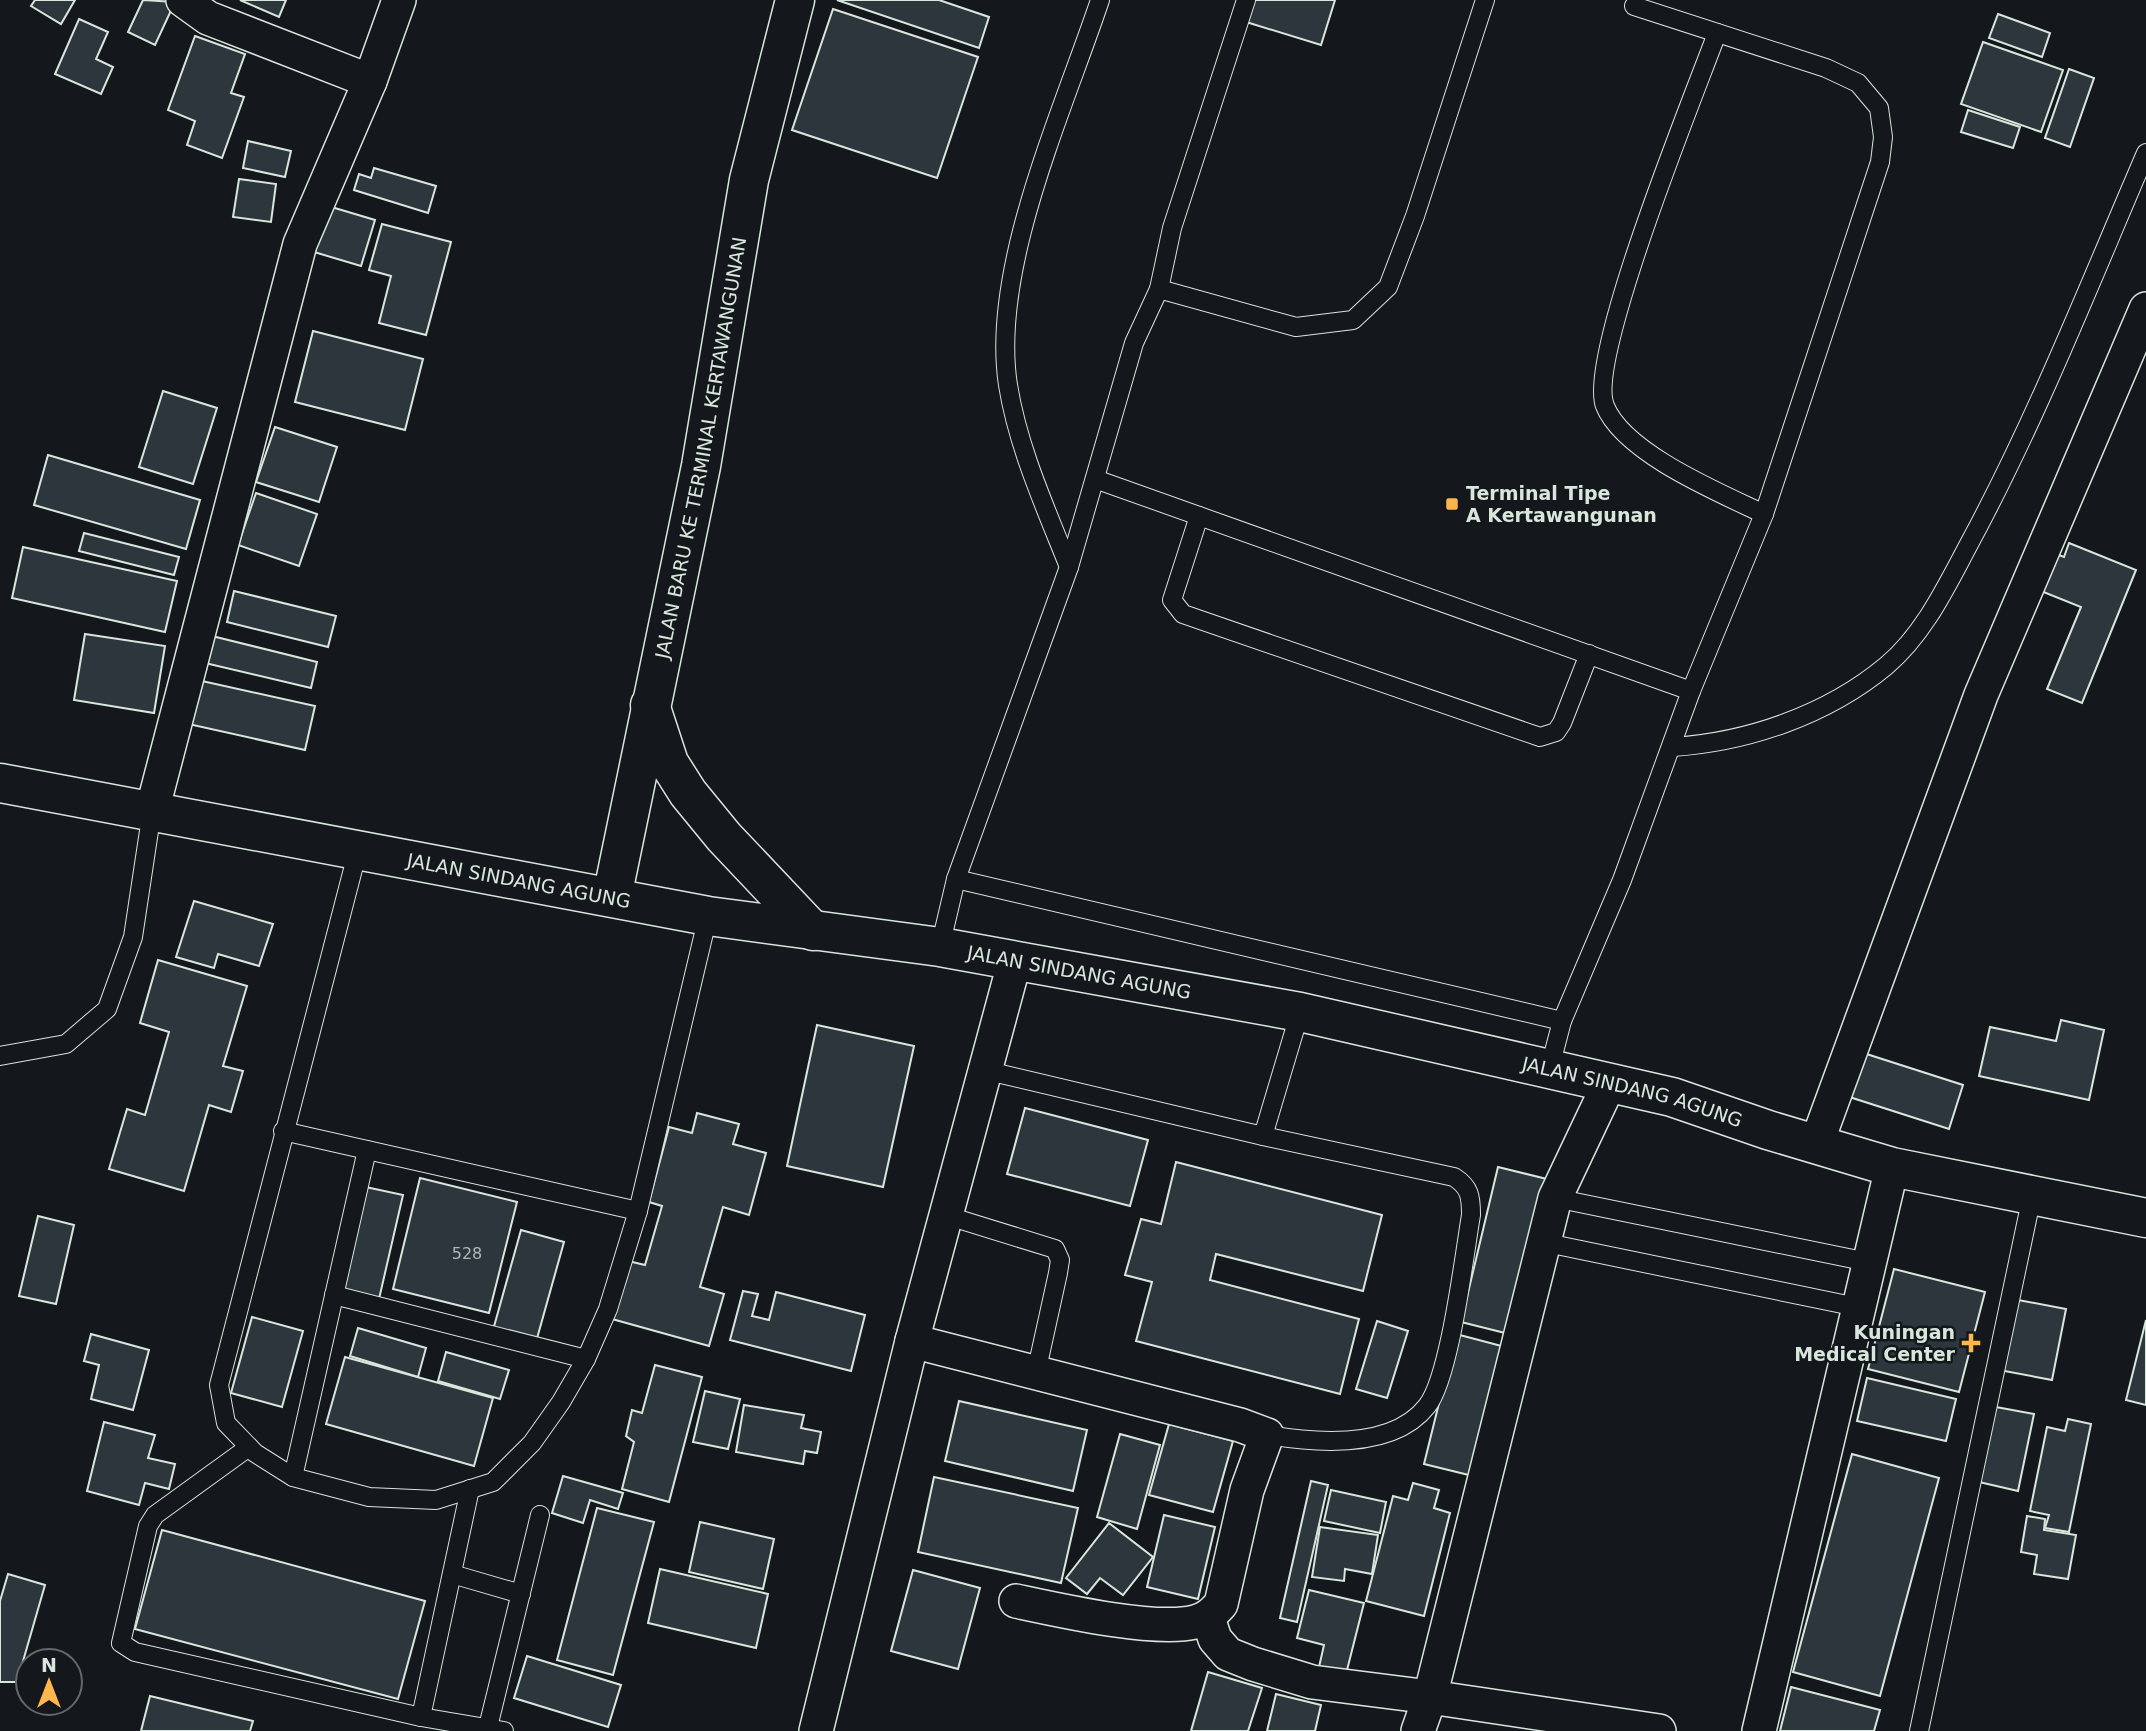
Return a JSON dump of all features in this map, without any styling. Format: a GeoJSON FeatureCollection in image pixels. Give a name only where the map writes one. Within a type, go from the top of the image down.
{"type":"FeatureCollection","features":[{"type":"Feature","properties":{"kind":"main road","name":"JALAN BARU KE TERMINAL KERTAWANGUNAN"},"geometry":{"type":"LineString","coordinates":[[612,897],[701,466],[749,180],[795,0]]}},
{"type":"Feature","properties":{"kind":"main road"},"geometry":{"type":"LineString","coordinates":[[650,705],[669,763],[688,793],[813,931]]}},
{"type":"Feature","properties":{"kind":"main road","name":"JALAN SINDANG AGUNG"},"geometry":{"type":"LineString","coordinates":[[0,783],[708,916],[940,947],[1300,1012],[1672,1097],[1892,1167],[2146,1218]]}},
{"type":"Feature","properties":{"kind":"street"},"geometry":{"type":"LineString","coordinates":[[183,0],[208,18],[370,81]]}},
{"type":"Feature","properties":{"kind":"street"},"geometry":{"type":"LineString","coordinates":[[152,811],[300,244],[370,81],[399,0]]}},
{"type":"Feature","properties":{"kind":"street"},"geometry":{"type":"LineString","coordinates":[[1816,1145],[1981,695],[2067,487],[2146,309]]}},
{"type":"Feature","properties":{"kind":"street"},"geometry":{"type":"LineString","coordinates":[[816,1731],[912,1341],[1015,960]]}},
{"type":"Feature","properties":{"kind":"street"},"geometry":{"type":"LineString","coordinates":[[1418,1731],[1430,1698],[1542,1242],[1555,1198],[1609,1084]]}},
{"type":"Feature","properties":{"kind":"street"},"geometry":{"type":"LineString","coordinates":[[1759,1731],[1892,1167]]}},
{"type":"Feature","properties":{"kind":"street"},"geometry":{"type":"LineString","coordinates":[[912,1341],[1240,1425],[1267,1435],[1247,1490],[1221,1604],[1208,1618],[1174,1625],[1084,1615],[1016,1601]]}},
{"type":"Feature","properties":{"kind":"street"},"geometry":{"type":"LineString","coordinates":[[1208,1618],[1215,1639],[1228,1654],[1312,1682],[1659,1731]]}},
{"type":"Feature","properties":{"kind":"lane"},"geometry":{"type":"LineString","coordinates":[[1069,567],[1028,460],[1008,385],[1006,331],[1010,279],[1048,146],[1100,0]]}},
{"type":"Feature","properties":{"kind":"lane"},"geometry":{"type":"LineString","coordinates":[[940,947],[956,878],[1069,567],[1134,343],[1159,289],[1172,228],[1246,0]]}},
{"type":"Feature","properties":{"kind":"lane"},"geometry":{"type":"LineString","coordinates":[[1159,289],[1296,327],[1353,320],[1388,287],[1415,216],[1485,0]]}},
{"type":"Feature","properties":{"kind":"lane"},"geometry":{"type":"LineString","coordinates":[[1550,1067],[1562,1021],[1622,880],[1691,691],[1764,514],[1880,162],[1884,138],[1879,108],[1858,83],[1826,68],[1634,6]]}},
{"type":"Feature","properties":{"kind":"lane"},"geometry":{"type":"LineString","coordinates":[[1717,33],[1614,320],[1603,374],[1604,404],[1619,429],[1637,446],[1764,514]]}},
{"type":"Feature","properties":{"kind":"lane"},"geometry":{"type":"LineString","coordinates":[[1672,747],[1702,745],[1798,720],[1835,702],[1887,665],[1929,618],[2012,463],[2146,153]]}},
{"type":"Feature","properties":{"kind":"lane"},"geometry":{"type":"LineString","coordinates":[[1095,479],[1691,691]]}},
{"type":"Feature","properties":{"kind":"lane"},"geometry":{"type":"LineString","coordinates":[[1199,516],[1172,600],[1182,614],[1540,737],[1556,732],[1562,723],[1589,654]]}},
{"type":"Feature","properties":{"kind":"lane"},"geometry":{"type":"LineString","coordinates":[[0,1056],[66,1044],[107,1009],[133,937],[152,811]]}},
{"type":"Feature","properties":{"kind":"lane"},"geometry":{"type":"LineString","coordinates":[[358,850],[219,1385],[226,1423],[249,1447],[293,1477],[369,1497],[436,1500],[493,1482],[532,1443],[586,1359],[608,1309],[638,1211],[708,916]]}},
{"type":"Feature","properties":{"kind":"lane"},"geometry":{"type":"LineString","coordinates":[[956,878],[1562,1021]]}},
{"type":"Feature","properties":{"kind":"lane"},"geometry":{"type":"LineString","coordinates":[[1263,1136],[1300,1012]]}},
{"type":"Feature","properties":{"kind":"lane"},"geometry":{"type":"LineString","coordinates":[[984,1070],[1263,1136],[1454,1177],[1466,1184],[1471,1197],[1471,1214],[1440,1382],[1427,1407],[1400,1427],[1347,1442],[1309,1442],[1267,1435]]}},
{"type":"Feature","properties":{"kind":"lane"},"geometry":{"type":"LineString","coordinates":[[283,1131],[638,1211]]}},
{"type":"Feature","properties":{"kind":"lane"},"geometry":{"type":"LineString","coordinates":[[293,1477],[367,1150]]}},
{"type":"Feature","properties":{"kind":"lane"},"geometry":{"type":"LineString","coordinates":[[1919,1731],[2032,1196]]}},
{"type":"Feature","properties":{"kind":"lane"},"geometry":{"type":"LineString","coordinates":[[1555,1198],[1868,1262]]}},
{"type":"Feature","properties":{"kind":"lane"},"geometry":{"type":"LineString","coordinates":[[945,1215],[1055,1249],[1060,1260],[1036,1373]]}},
{"type":"Feature","properties":{"kind":"lane"},"geometry":{"type":"LineString","coordinates":[[1542,1242],[1857,1307]]}},
{"type":"Feature","properties":{"kind":"lane"},"geometry":{"type":"LineString","coordinates":[[334,1295],[586,1359]]}},
{"type":"Feature","properties":{"kind":"lane"},"geometry":{"type":"LineString","coordinates":[[249,1447],[155,1515],[148,1526],[121,1643],[135,1652],[421,1717],[496,1729],[520,1594],[540,1515]]}},
{"type":"Feature","properties":{"kind":"lane"},"geometry":{"type":"LineString","coordinates":[[421,1717],[470,1489]]}},
{"type":"Feature","properties":{"kind":"lane"},"geometry":{"type":"LineString","coordinates":[[452,1574],[520,1594]]}},
{"type":"Feature","properties":{"kind":"building"},"geometry":{"type":"Polygon","coordinates":[[[35,0],[75,0],[61,24],[31,6],[35,0]]]}},
{"type":"Feature","properties":{"kind":"building"},"geometry":{"type":"Polygon","coordinates":[[[143,0],[175,2],[155,45],[128,32],[143,0]]]}},
{"type":"Feature","properties":{"kind":"building"},"geometry":{"type":"Polygon","coordinates":[[[240,0],[286,0],[279,17],[240,0]]]}},
{"type":"Feature","properties":{"kind":"building"},"geometry":{"type":"Polygon","coordinates":[[[837,0],[939,0],[989,17],[979,48],[837,0]]]}},
{"type":"Feature","properties":{"kind":"building"},"geometry":{"type":"Polygon","coordinates":[[[1250,0],[1335,0],[1321,45],[1243,21],[1250,0]]]}},
{"type":"Feature","properties":{"kind":"building"},"geometry":{"type":"Polygon","coordinates":[[[833,9],[978,57],[937,178],[792,130],[833,9]]]}},
{"type":"Feature","properties":{"kind":"building"},"geometry":{"type":"Polygon","coordinates":[[[1998,14],[2050,33],[2042,57],[1989,38],[1998,14]]]}},
{"type":"Feature","properties":{"kind":"building"},"geometry":{"type":"Polygon","coordinates":[[[79,19],[108,32],[96,59],[113,67],[101,94],[55,74],[79,19]]]}},
{"type":"Feature","properties":{"kind":"building"},"geometry":{"type":"Polygon","coordinates":[[[195,36],[245,54],[231,93],[244,97],[222,158],[187,145],[195,121],[168,110],[195,36]]]}},
{"type":"Feature","properties":{"kind":"building"},"geometry":{"type":"Polygon","coordinates":[[[1983,42],[2063,70],[2041,132],[1961,104],[1983,42]]]}},
{"type":"Feature","properties":{"kind":"building"},"geometry":{"type":"Polygon","coordinates":[[[2069,69],[2094,78],[2070,147],[2045,138],[2069,69]]]}},
{"type":"Feature","properties":{"kind":"building"},"geometry":{"type":"Polygon","coordinates":[[[1968,110],[2020,127],[2013,148],[1961,132],[1968,110]]]}},
{"type":"Feature","properties":{"kind":"building"},"geometry":{"type":"Polygon","coordinates":[[[248,141],[291,151],[285,177],[243,168],[248,141]]]}},
{"type":"Feature","properties":{"kind":"building"},"geometry":{"type":"Polygon","coordinates":[[[374,168],[436,186],[428,213],[354,190],[359,174],[371,178],[374,168]]]}},
{"type":"Feature","properties":{"kind":"building"},"geometry":{"type":"Polygon","coordinates":[[[239,179],[276,184],[271,222],[233,217],[239,179]]]}},
{"type":"Feature","properties":{"kind":"building"},"geometry":{"type":"Polygon","coordinates":[[[328,206],[375,220],[361,266],[314,252],[328,206]]]}},
{"type":"Feature","properties":{"kind":"building"},"geometry":{"type":"Polygon","coordinates":[[[382,224],[451,242],[426,335],[379,323],[391,276],[369,270],[382,224]]]}},
{"type":"Feature","properties":{"kind":"building"},"geometry":{"type":"Polygon","coordinates":[[[313,331],[423,359],[405,430],[295,402],[313,331]]]}},
{"type":"Feature","properties":{"kind":"building"},"geometry":{"type":"Polygon","coordinates":[[[163,391],[217,408],[193,484],[139,467],[163,391]]]}},
{"type":"Feature","properties":{"kind":"building"},"geometry":{"type":"Polygon","coordinates":[[[275,427],[337,447],[319,502],[256,482],[275,427]]]}},
{"type":"Feature","properties":{"kind":"building"},"geometry":{"type":"Polygon","coordinates":[[[48,455],[200,500],[186,549],[34,505],[48,455]]]}},
{"type":"Feature","properties":{"kind":"building"},"geometry":{"type":"Polygon","coordinates":[[[256,493],[317,514],[299,566],[238,545],[256,493]]]}},
{"type":"Feature","properties":{"kind":"building"},"geometry":{"type":"Polygon","coordinates":[[[84,533],[179,557],[174,575],[79,551],[84,533]]]}},
{"type":"Feature","properties":{"kind":"building"},"geometry":{"type":"Polygon","coordinates":[[[2069,543],[2136,570],[2082,703],[2047,689],[2081,607],[2031,587],[2046,550],[2064,557],[2069,543]]]}},
{"type":"Feature","properties":{"kind":"building"},"geometry":{"type":"Polygon","coordinates":[[[23,547],[177,581],[165,632],[12,598],[23,547]]]}},
{"type":"Feature","properties":{"kind":"building"},"geometry":{"type":"Polygon","coordinates":[[[234,591],[336,616],[328,647],[227,622],[234,591]]]}},
{"type":"Feature","properties":{"kind":"building"},"geometry":{"type":"Polygon","coordinates":[[[85,634],[165,646],[154,713],[74,700],[85,634]]]}},
{"type":"Feature","properties":{"kind":"building"},"geometry":{"type":"Polygon","coordinates":[[[212,636],[317,662],[311,688],[205,663],[212,636]]]}},
{"type":"Feature","properties":{"kind":"building"},"geometry":{"type":"Polygon","coordinates":[[[193,679],[315,706],[305,750],[184,723],[193,679]]]}},
{"type":"Feature","properties":{"kind":"building"},"geometry":{"type":"Polygon","coordinates":[[[194,901],[273,924],[259,966],[218,954],[214,968],[176,957],[194,901]]]}},
{"type":"Feature","properties":{"kind":"building"},"geometry":{"type":"Polygon","coordinates":[[[158,960],[247,986],[223,1066],[243,1071],[231,1112],[209,1105],[184,1191],[109,1169],[127,1109],[145,1115],[169,1032],[140,1023],[158,960]]]}},
{"type":"Feature","properties":{"kind":"building"},"geometry":{"type":"Polygon","coordinates":[[[2061,1020],[2104,1030],[2089,1100],[1979,1076],[1990,1027],[2056,1041],[2061,1020]]]}},
{"type":"Feature","properties":{"kind":"building"},"geometry":{"type":"Polygon","coordinates":[[[817,1025],[914,1046],[883,1187],[787,1166],[817,1025]]]}},
{"type":"Feature","properties":{"kind":"building"},"geometry":{"type":"Polygon","coordinates":[[[1851,1049],[1963,1085],[1949,1129],[1837,1093],[1851,1049]]]}},
{"type":"Feature","properties":{"kind":"building"},"geometry":{"type":"Polygon","coordinates":[[[1025,1108],[1148,1140],[1130,1206],[1007,1174],[1025,1108]]]}},
{"type":"Feature","properties":{"kind":"building"},"geometry":{"type":"Polygon","coordinates":[[[697,1113],[739,1124],[733,1144],[766,1153],[749,1215],[723,1207],[700,1287],[724,1294],[709,1346],[612,1319],[628,1261],[645,1265],[662,1206],[649,1202],[669,1127],[692,1133],[697,1113]]]}},
{"type":"Feature","properties":{"kind":"building"},"geometry":{"type":"Polygon","coordinates":[[[1176,1162],[1382,1215],[1363,1291],[1216,1254],[1210,1280],[1359,1319],[1340,1394],[1136,1341],[1152,1282],[1125,1275],[1141,1219],[1161,1224],[1176,1162]]]}},
{"type":"Feature","properties":{"kind":"building"},"geometry":{"type":"Polygon","coordinates":[[[1498,1167],[1555,1181],[1517,1336],[1461,1322],[1498,1167]]]}},
{"type":"Feature","properties":{"kind":"building"},"geometry":{"type":"Polygon","coordinates":[[[420,1178],[517,1202],[489,1313],[393,1289],[420,1178]]]}},
{"type":"Feature","properties":{"kind":"building"},"geometry":{"type":"Polygon","coordinates":[[[361,1186],[403,1195],[379,1299],[337,1289],[361,1186]]]}},
{"type":"Feature","properties":{"kind":"building"},"geometry":{"type":"Polygon","coordinates":[[[38,1216],[74,1225],[56,1304],[19,1296],[38,1216]]]}},
{"type":"Feature","properties":{"kind":"building"},"geometry":{"type":"Polygon","coordinates":[[[521,1230],[564,1242],[536,1342],[493,1330],[521,1230]]]}},
{"type":"Feature","properties":{"kind":"building"},"geometry":{"type":"Polygon","coordinates":[[[1894,1269],[1985,1292],[1959,1392],[1868,1369],[1894,1269]]]}},
{"type":"Feature","properties":{"kind":"building"},"geometry":{"type":"Polygon","coordinates":[[[743,1291],[758,1294],[752,1316],[769,1320],[776,1292],[865,1315],[851,1371],[730,1340],[743,1291]]]}},
{"type":"Feature","properties":{"kind":"building"},"geometry":{"type":"Polygon","coordinates":[[[2013,1299],[2066,1309],[2052,1380],[1999,1370],[2013,1299]]]}},
{"type":"Feature","properties":{"kind":"building"},"geometry":{"type":"Polygon","coordinates":[[[252,1317],[303,1331],[282,1407],[231,1393],[252,1317]]]}},
{"type":"Feature","properties":{"kind":"building"},"geometry":{"type":"Polygon","coordinates":[[[2146,1320],[2146,1405],[2126,1400],[2146,1320]]]}},
{"type":"Feature","properties":{"kind":"building"},"geometry":{"type":"Polygon","coordinates":[[[1377,1321],[1408,1331],[1387,1398],[1356,1389],[1377,1321]]]}},
{"type":"Feature","properties":{"kind":"building"},"geometry":{"type":"Polygon","coordinates":[[[358,1328],[426,1348],[418,1377],[350,1356],[358,1328]]]}},
{"type":"Feature","properties":{"kind":"building"},"geometry":{"type":"Polygon","coordinates":[[[91,1334],[149,1350],[133,1410],[91,1399],[99,1365],[84,1361],[91,1334]]]}},
{"type":"Feature","properties":{"kind":"building"},"geometry":{"type":"Polygon","coordinates":[[[1456,1334],[1509,1348],[1477,1477],[1424,1464],[1456,1334]]]}},
{"type":"Feature","properties":{"kind":"building"},"geometry":{"type":"Polygon","coordinates":[[[446,1352],[509,1370],[500,1399],[438,1381],[446,1352]]]}},
{"type":"Feature","properties":{"kind":"building"},"geometry":{"type":"Polygon","coordinates":[[[345,1357],[493,1398],[474,1466],[326,1424],[345,1357]]]}},
{"type":"Feature","properties":{"kind":"building"},"geometry":{"type":"Polygon","coordinates":[[[655,1365],[702,1377],[669,1502],[622,1489],[634,1442],[626,1436],[632,1410],[642,1413],[655,1365]]]}},
{"type":"Feature","properties":{"kind":"building"},"geometry":{"type":"Polygon","coordinates":[[[1867,1378],[1956,1399],[1946,1441],[1857,1421],[1867,1378]]]}},
{"type":"Feature","properties":{"kind":"building"},"geometry":{"type":"Polygon","coordinates":[[[705,1391],[740,1399],[728,1449],[693,1442],[705,1391]]]}},
{"type":"Feature","properties":{"kind":"building"},"geometry":{"type":"Polygon","coordinates":[[[959,1401],[1087,1430],[1073,1491],[945,1461],[959,1401]]]}},
{"type":"Feature","properties":{"kind":"building"},"geometry":{"type":"Polygon","coordinates":[[[744,1405],[804,1415],[801,1428],[821,1432],[817,1453],[805,1451],[803,1464],[736,1452],[744,1405]]]}},
{"type":"Feature","properties":{"kind":"building"},"geometry":{"type":"Polygon","coordinates":[[[1996,1407],[2034,1414],[2018,1491],[1979,1482],[1996,1407]]]}},
{"type":"Feature","properties":{"kind":"building"},"geometry":{"type":"Polygon","coordinates":[[[2068,1419],[2091,1424],[2069,1532],[2045,1528],[2049,1515],[2030,1511],[2047,1427],[2065,1431],[2068,1419]]]}},
{"type":"Feature","properties":{"kind":"building"},"geometry":{"type":"Polygon","coordinates":[[[104,1422],[155,1435],[148,1458],[175,1464],[169,1489],[145,1483],[139,1505],[87,1491],[104,1422]]]}},
{"type":"Feature","properties":{"kind":"building"},"geometry":{"type":"Polygon","coordinates":[[[1169,1424],[1233,1441],[1213,1512],[1149,1495],[1169,1424]]]}},
{"type":"Feature","properties":{"kind":"building"},"geometry":{"type":"Polygon","coordinates":[[[1120,1434],[1160,1445],[1137,1529],[1097,1517],[1120,1434]]]}},
{"type":"Feature","properties":{"kind":"building"},"geometry":{"type":"Polygon","coordinates":[[[1852,1454],[1939,1478],[1880,1696],[1793,1672],[1852,1454]]]}},
{"type":"Feature","properties":{"kind":"building"},"geometry":{"type":"Polygon","coordinates":[[[563,1476],[623,1493],[618,1509],[590,1500],[583,1523],[552,1513],[563,1476]]]}},
{"type":"Feature","properties":{"kind":"building"},"geometry":{"type":"Polygon","coordinates":[[[934,1477],[1078,1508],[1061,1583],[918,1552],[934,1477]]]}},
{"type":"Feature","properties":{"kind":"building"},"geometry":{"type":"Polygon","coordinates":[[[1311,1481],[1328,1485],[1297,1622],[1280,1618],[1311,1481]]]}},
{"type":"Feature","properties":{"kind":"building"},"geometry":{"type":"Polygon","coordinates":[[[1413,1483],[1439,1490],[1434,1508],[1450,1513],[1424,1616],[1366,1601],[1393,1496],[1408,1500],[1413,1483]]]}},
{"type":"Feature","properties":{"kind":"building"},"geometry":{"type":"Polygon","coordinates":[[[1331,1490],[1386,1502],[1380,1533],[1324,1521],[1331,1490]]]}},
{"type":"Feature","properties":{"kind":"building"},"geometry":{"type":"Polygon","coordinates":[[[597,1508],[654,1522],[613,1675],[557,1660],[597,1508]]]}},
{"type":"Feature","properties":{"kind":"building"},"geometry":{"type":"Polygon","coordinates":[[[1164,1515],[1215,1527],[1198,1599],[1147,1587],[1164,1515]]]}},
{"type":"Feature","properties":{"kind":"building"},"geometry":{"type":"Polygon","coordinates":[[[2027,1516],[2045,1519],[2044,1530],[2076,1535],[2068,1579],[2034,1574],[2037,1555],[2021,1552],[2027,1516]]]}},
{"type":"Feature","properties":{"kind":"building"},"geometry":{"type":"Polygon","coordinates":[[[700,1522],[774,1539],[763,1589],[689,1572],[700,1522]]]}},
{"type":"Feature","properties":{"kind":"building"},"geometry":{"type":"Polygon","coordinates":[[[1109,1523],[1153,1557],[1123,1595],[1100,1578],[1087,1594],[1066,1578],[1109,1523]]]}},
{"type":"Feature","properties":{"kind":"building"},"geometry":{"type":"Polygon","coordinates":[[[1320,1527],[1378,1535],[1372,1574],[1345,1569],[1344,1581],[1312,1577],[1320,1527]]]}},
{"type":"Feature","properties":{"kind":"building"},"geometry":{"type":"Polygon","coordinates":[[[162,1530],[425,1601],[398,1699],[135,1629],[162,1530]]]}},
{"type":"Feature","properties":{"kind":"building"},"geometry":{"type":"Polygon","coordinates":[[[660,1569],[768,1594],[756,1648],[648,1623],[660,1569]]]}},
{"type":"Feature","properties":{"kind":"building"},"geometry":{"type":"Polygon","coordinates":[[[913,1570],[980,1588],[958,1669],[891,1651],[913,1570]]]}},
{"type":"Feature","properties":{"kind":"building"},"geometry":{"type":"Polygon","coordinates":[[[8,1574],[45,1585],[27,1647],[14,1647],[14,1682],[0,1682],[0,1601],[8,1574]]]}},
{"type":"Feature","properties":{"kind":"building"},"geometry":{"type":"Polygon","coordinates":[[[1309,1590],[1364,1603],[1346,1674],[1319,1667],[1324,1645],[1297,1638],[1309,1590]]]}},
{"type":"Feature","properties":{"kind":"building"},"geometry":{"type":"Polygon","coordinates":[[[527,1656],[621,1685],[608,1727],[514,1698],[527,1656]]]}},
{"type":"Feature","properties":{"kind":"building"},"geometry":{"type":"Polygon","coordinates":[[[1208,1672],[1262,1688],[1248,1731],[1191,1731],[1208,1672]]]}},
{"type":"Feature","properties":{"kind":"building"},"geometry":{"type":"Polygon","coordinates":[[[1791,1687],[1880,1710],[1874,1731],[1780,1731],[1791,1687]]]}},
{"type":"Feature","properties":{"kind":"building"},"geometry":{"type":"Polygon","coordinates":[[[1276,1694],[1321,1705],[1315,1731],[1267,1731],[1276,1694]]]}},
{"type":"Feature","properties":{"kind":"building"},"geometry":{"type":"Polygon","coordinates":[[[150,1696],[253,1721],[250,1731],[141,1731],[150,1696]]]}},
{"type":"Feature","properties":{"kind":"place","name":"Terminal Tipe A Kertawangunan"},"geometry":{"type":"Point","coordinates":[1452,504]}},
{"type":"Feature","properties":{"kind":"place","name":"Kuningan Medical Center"},"geometry":{"type":"Point","coordinates":[1971,1343]}}]}
